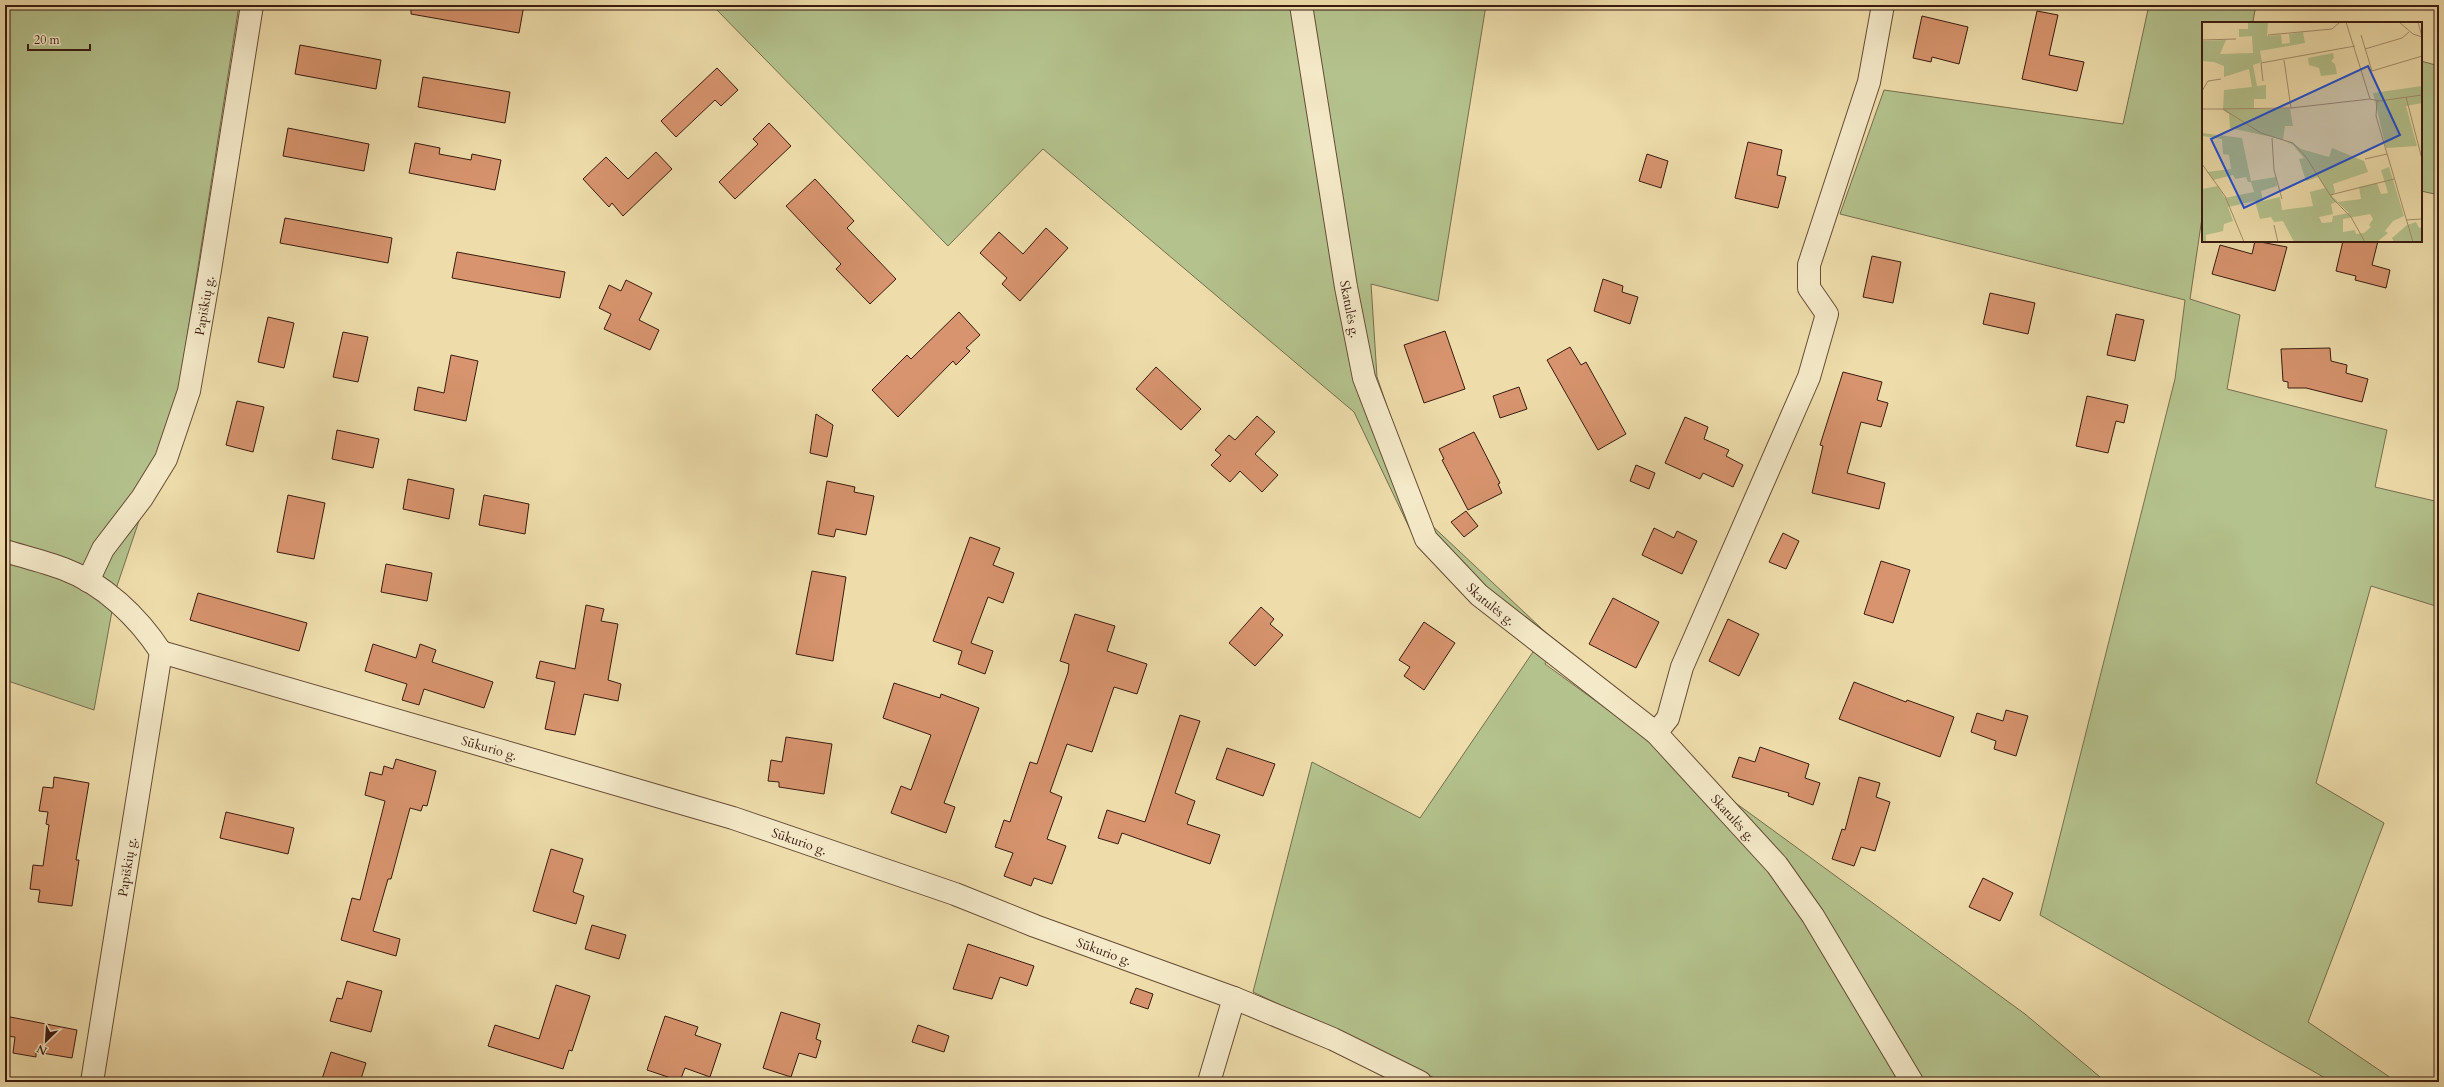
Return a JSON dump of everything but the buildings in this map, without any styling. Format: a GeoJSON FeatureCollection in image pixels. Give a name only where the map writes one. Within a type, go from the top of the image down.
{"type":"FeatureCollection","features":[{"type":"Feature","properties":{"kind":"street","name":"Papiškių g."},"geometry":{"type":"LineString","coordinates":[[88,581],[103,549],[142,498],[166,459],[189,391],[252,5]]}},
{"type":"Feature","properties":{"kind":"street","name":"Skatulės g."},"geometry":{"type":"LineString","coordinates":[[1300,5],[1346,287],[1364,378],[1426,540],[1479,595],[1656,733],[1777,865],[1813,916],[1912,1082]]}},
{"type":"Feature","properties":{"kind":"street"},"geometry":{"type":"LineString","coordinates":[[1656,733],[1668,718],[1682,668],[1809,377],[1827,314],[1809,288],[1809,265],[1869,82],[1883,5]]}},
{"type":"Feature","properties":{"kind":"street"},"geometry":{"type":"LineString","coordinates":[[5,551],[65,570],[88,581],[104,591],[144,627],[161,652]]}},
{"type":"Feature","properties":{"kind":"street","name":"Papiškių g."},"geometry":{"type":"LineString","coordinates":[[92,1082],[161,652]]}},
{"type":"Feature","properties":{"kind":"street","name":"Sūkurio g."},"geometry":{"type":"LineString","coordinates":[[161,652],[733,818],[955,894],[1035,926],[1234,998],[1333,1039],[1420,1082]]}},
{"type":"Feature","properties":{"kind":"street"},"geometry":{"type":"LineString","coordinates":[[1209,1082],[1234,998]]}},
{"type":"Feature","properties":{"kind":"green space"},"geometry":{"type":"Polygon","coordinates":[[[5,5],[239,5],[175,414],[116,589],[94,710],[5,680],[5,5]]]}},
{"type":"Feature","properties":{"kind":"green space"},"geometry":{"type":"Polygon","coordinates":[[[712,5],[1486,5],[1438,301],[1371,284],[1377,377],[1426,520],[1557,643],[1545,664],[2025,1014],[2106,1082],[1443,1082],[1253,992],[1312,762],[1420,818],[1535,649],[1419,548],[1354,412],[1043,149],[948,246],[712,5]]]}},
{"type":"Feature","properties":{"kind":"green space"},"geometry":{"type":"Polygon","coordinates":[[[2149,5],[2256,5],[2253,21],[2256,22],[2202,22],[2202,218],[2190,299],[2240,315],[2227,389],[2387,430],[2375,487],[2439,502],[2439,607],[2371,586],[2316,783],[2384,823],[2308,1022],[2397,1082],[2332,1082],[2040,915],[2175,379],[2185,300],[1840,214],[1884,90],[2123,124],[2149,5]]]}},
{"type":"Feature","properties":{"kind":"green space"},"geometry":{"type":"Polygon","coordinates":[[[2422,61],[2439,66],[2439,195],[2422,191],[2422,61]]]}}]}
